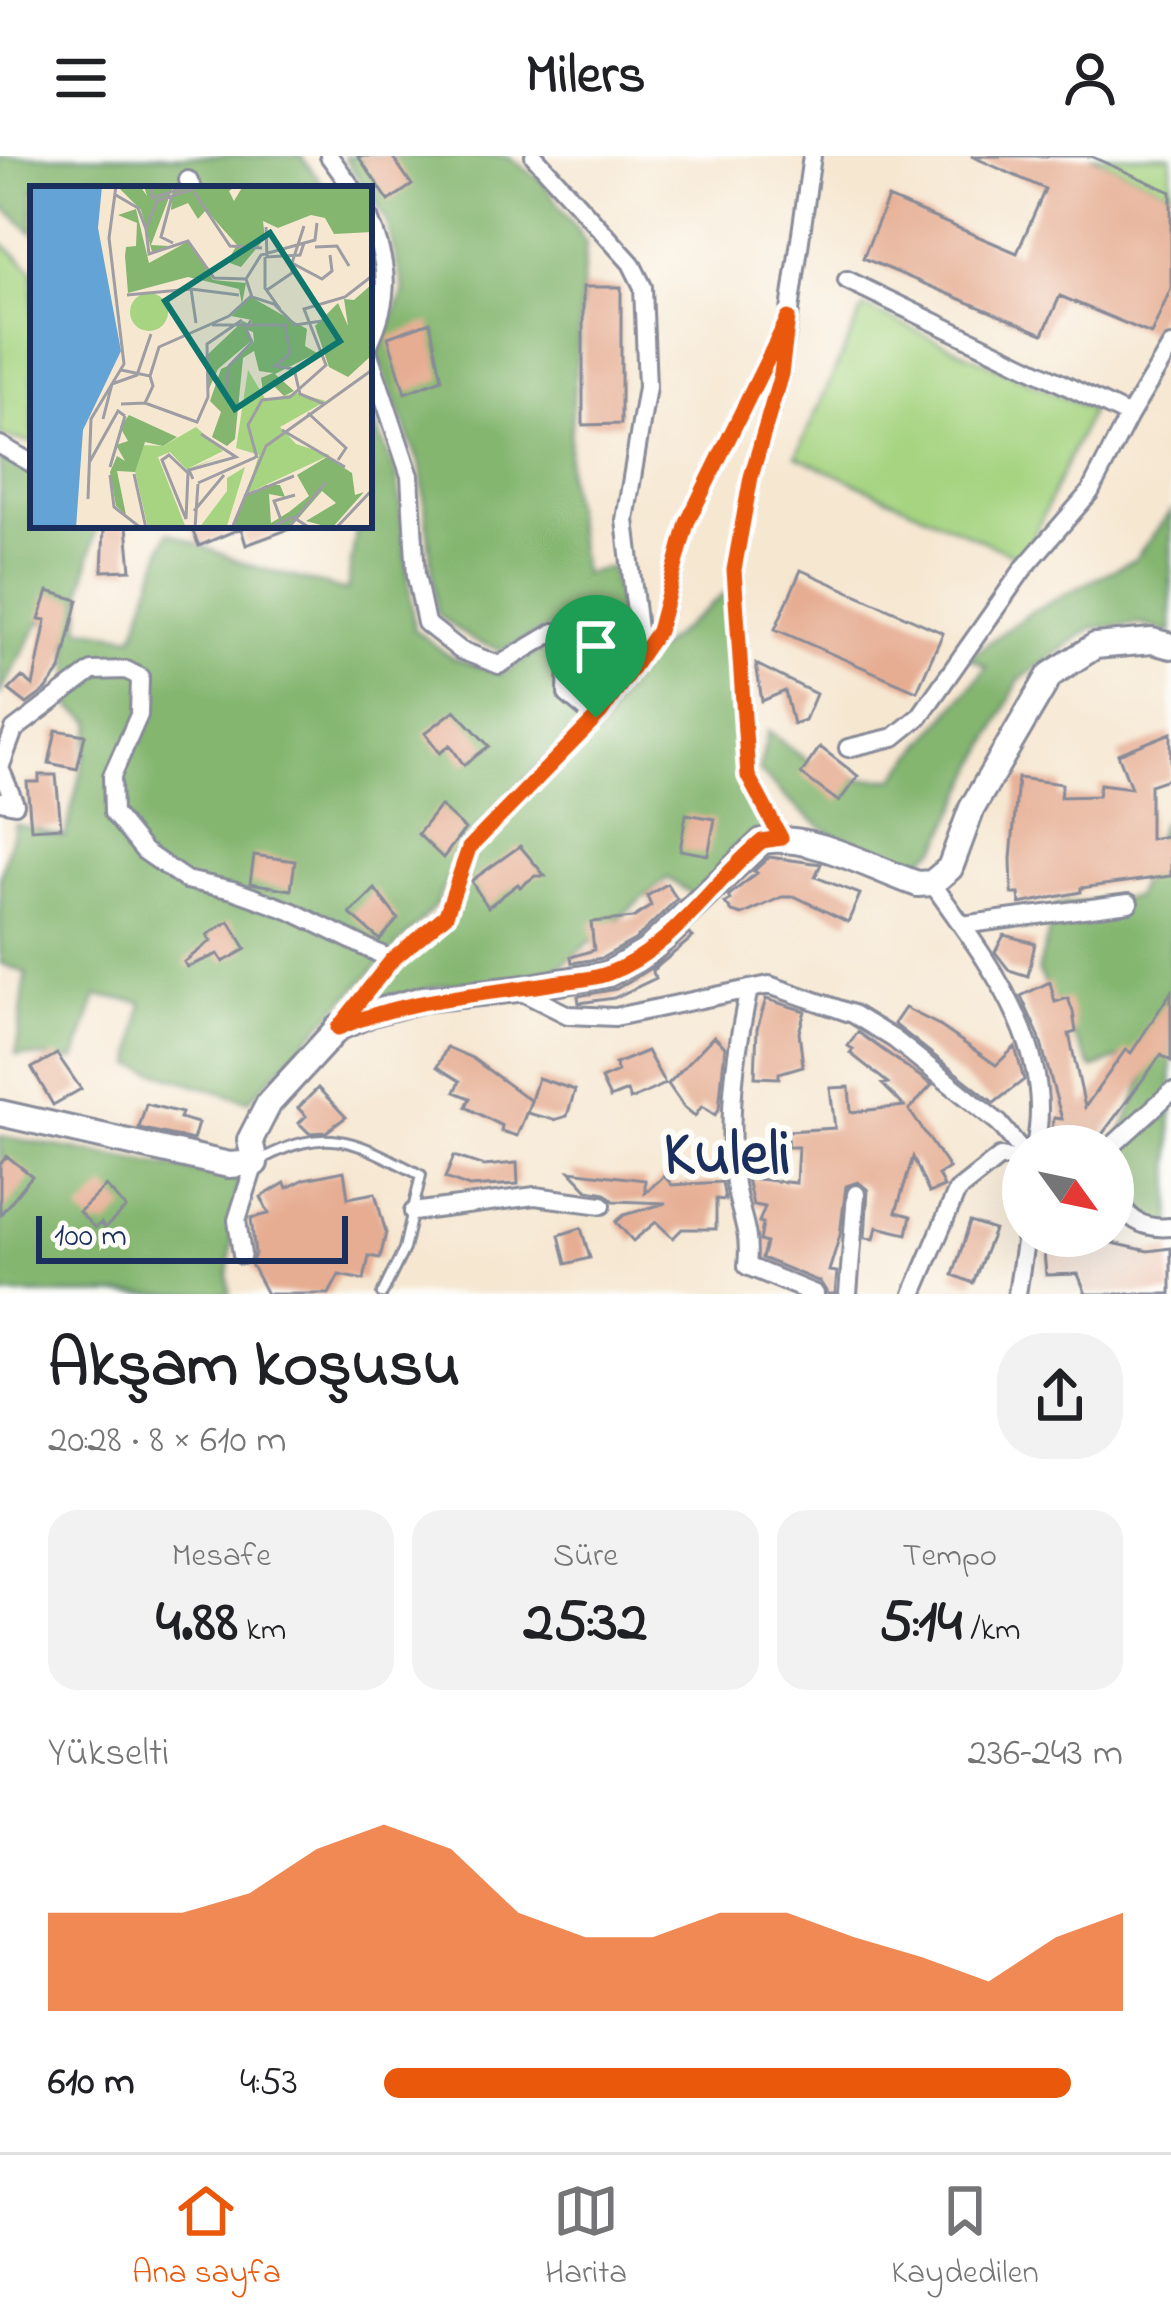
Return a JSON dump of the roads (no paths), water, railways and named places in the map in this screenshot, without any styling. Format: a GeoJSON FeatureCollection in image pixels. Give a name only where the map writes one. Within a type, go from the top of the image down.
{"type":"FeatureCollection","features":[{"type":"Feature","properties":{"kind":"street"},"geometry":{"type":"LineString","coordinates":[[329,156],[351,186]]}},
{"type":"Feature","properties":{"kind":"street"},"geometry":{"type":"LineString","coordinates":[[534,156],[619,248],[643,287],[647,387],[625,520],[641,656]]}},
{"type":"Feature","properties":{"kind":"street"},"geometry":{"type":"LineString","coordinates":[[781,838],[748,776],[734,570],[751,477],[781,374],[812,156]]}},
{"type":"Feature","properties":{"kind":"street"},"geometry":{"type":"LineString","coordinates":[[372,225],[382,250],[386,310],[372,338]]}},
{"type":"Feature","properties":{"kind":"street"},"geometry":{"type":"LineString","coordinates":[[847,280],[1129,416]]}},
{"type":"Feature","properties":{"kind":"street"},"geometry":{"type":"LineString","coordinates":[[242,1255],[237,1220],[255,1163],[250,1140],[269,1103],[392,960],[446,915],[469,848],[596,718],[658,631],[687,523],[788,318]]}},
{"type":"Feature","properties":{"kind":"street"},"geometry":{"type":"LineString","coordinates":[[848,748],[894,737],[920,716],[1024,568],[1090,492],[1171,346]]}},
{"type":"Feature","properties":{"kind":"street"},"geometry":{"type":"LineString","coordinates":[[372,363],[410,476],[416,577],[426,623],[460,650],[499,664],[554,632],[568,647],[567,694],[596,718]]}},
{"type":"Feature","properties":{"kind":"street"},"geometry":{"type":"LineString","coordinates":[[0,445],[30,462]]}},
{"type":"Feature","properties":{"kind":"street"},"geometry":{"type":"LineString","coordinates":[[338,1028],[423,999],[608,974],[646,952],[762,841],[781,838],[826,848],[918,884],[932,883],[950,868],[972,808],[1050,675],[1095,646],[1152,641],[1171,646]]}},
{"type":"Feature","properties":{"kind":"street"},"geometry":{"type":"LineString","coordinates":[[0,801],[15,805],[0,768],[14,730],[92,671],[126,670],[140,677],[139,715],[112,776],[113,813],[144,850],[186,880],[233,890],[291,911],[392,960]]}},
{"type":"Feature","properties":{"kind":"street"},"geometry":{"type":"LineString","coordinates":[[932,883],[998,978],[1036,1062],[1040,1125]]}},
{"type":"Feature","properties":{"kind":"street"},"geometry":{"type":"LineString","coordinates":[[962,926],[1130,903]]}},
{"type":"Feature","properties":{"kind":"street"},"geometry":{"type":"LineString","coordinates":[[518,989],[568,1015],[614,1017],[769,985],[853,1014],[893,1039],[1002,1127]]}},
{"type":"Feature","properties":{"kind":"street"},"geometry":{"type":"LineString","coordinates":[[749,989],[734,1065],[733,1142],[735,1186],[750,1236],[747,1266],[815,1294]]}},
{"type":"Feature","properties":{"kind":"street"},"geometry":{"type":"LineString","coordinates":[[1134,1126],[1171,1092]]}},
{"type":"Feature","properties":{"kind":"street"},"geometry":{"type":"LineString","coordinates":[[0,1113],[230,1165],[255,1163]]}},
{"type":"Feature","properties":{"kind":"street"},"geometry":{"type":"LineString","coordinates":[[913,1294],[957,1191],[1002,1157]]}},
{"type":"Feature","properties":{"kind":"street"},"geometry":{"type":"LineString","coordinates":[[848,1294],[856,1194]]}},
{"type":"Feature","properties":{"kind":"street"},"geometry":{"type":"LineString","coordinates":[[413,1212],[535,1196],[602,1205]]}},
{"type":"Feature","properties":{"kind":"street"},"geometry":{"type":"LineString","coordinates":[[1134,1220],[1152,1229],[1171,1227]]}},
{"type":"Feature","properties":{"kind":"street"},"geometry":{"type":"LineString","coordinates":[[1021,1290],[1024,1257]]}},
{"type":"Feature","properties":{"kind":"lane"},"geometry":{"type":"LineString","coordinates":[[255,1163],[295,1142],[354,1141],[421,1175],[404,1249],[382,1294]]}},
{"type":"Feature","properties":{"kind":"district","name":"Kuleli"},"geometry":{"type":"Point","coordinates":[727,1151]}}]}
